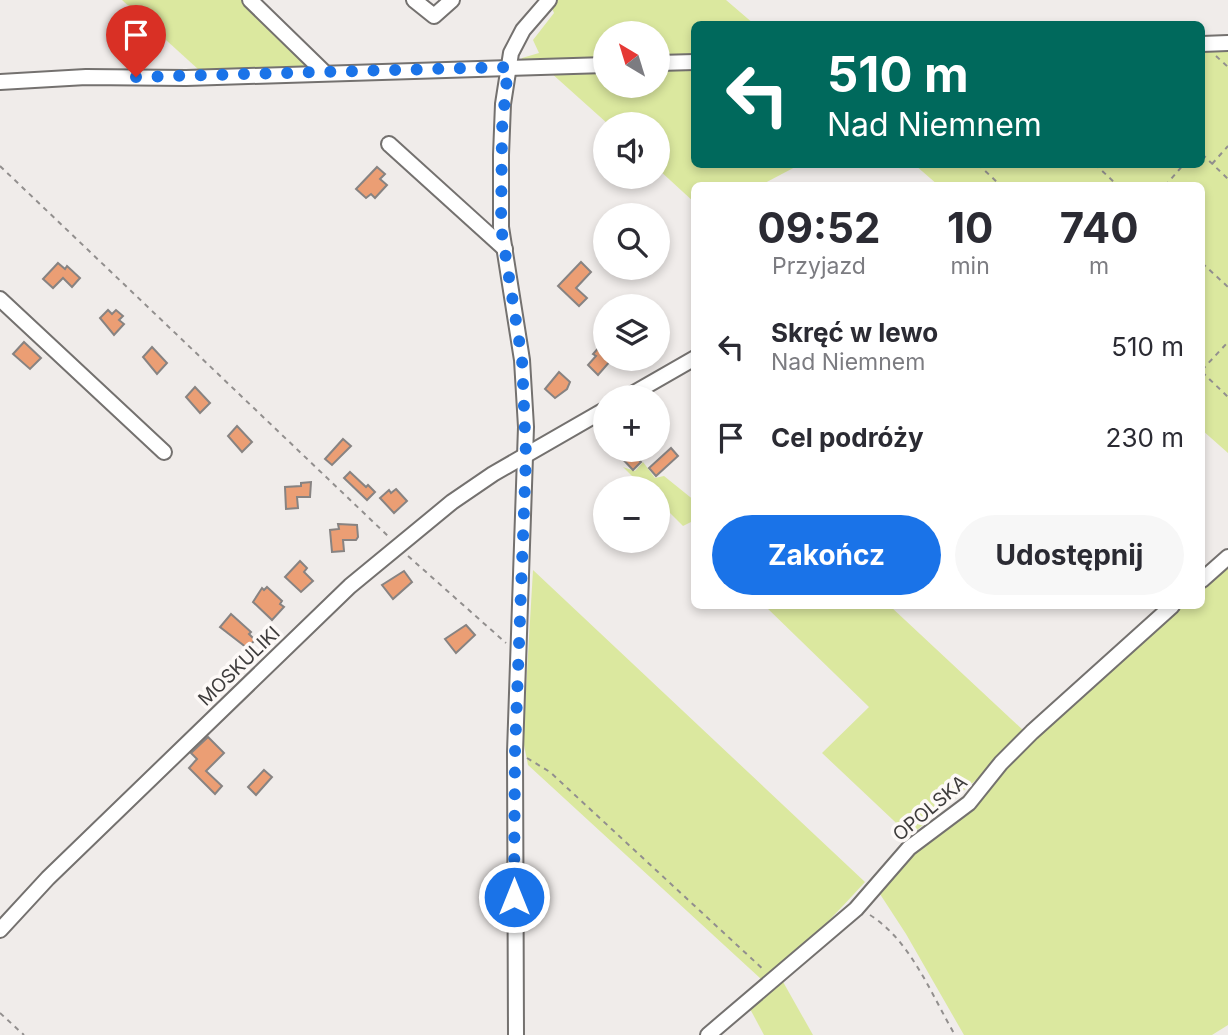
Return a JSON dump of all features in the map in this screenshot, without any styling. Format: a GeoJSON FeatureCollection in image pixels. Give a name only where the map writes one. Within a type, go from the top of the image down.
{"type":"FeatureCollection","features":[{"type":"Feature","properties":{"kind":"street"},"geometry":{"type":"LineString","coordinates":[[250,0],[325,73]]}},
{"type":"Feature","properties":{"kind":"street"},"geometry":{"type":"LineString","coordinates":[[414,0],[434,16],[453,0]]}},
{"type":"Feature","properties":{"kind":"street"},"geometry":{"type":"LineString","coordinates":[[516,1035],[515,752],[526,456],[522,359],[501,227],[501,155],[508,67],[523,30],[549,0]]}},
{"type":"Feature","properties":{"kind":"street"},"geometry":{"type":"LineString","coordinates":[[1205,44],[1228,43]]}},
{"type":"Feature","properties":{"kind":"street"},"geometry":{"type":"LineString","coordinates":[[670,63],[691,62]]}},
{"type":"Feature","properties":{"kind":"street"},"geometry":{"type":"LineString","coordinates":[[0,82],[86,77],[186,78],[593,65]]}},
{"type":"Feature","properties":{"kind":"street"},"geometry":{"type":"LineString","coordinates":[[389,144],[505,249]]}},
{"type":"Feature","properties":{"kind":"street"},"geometry":{"type":"LineString","coordinates":[[0,299],[164,452]]}},
{"type":"Feature","properties":{"kind":"street"},"geometry":{"type":"LineString","coordinates":[[648,385],[691,360]]}},
{"type":"Feature","properties":{"kind":"street","name":"MOSKULIKI"},"geometry":{"type":"LineString","coordinates":[[0,930],[48,878],[350,586],[452,502],[493,474],[593,416]]}},
{"type":"Feature","properties":{"kind":"street"},"geometry":{"type":"LineString","coordinates":[[1205,577],[1228,557]]}},
{"type":"Feature","properties":{"kind":"street","name":"OPOLSKA"},"geometry":{"type":"LineString","coordinates":[[708,1035],[856,909],[909,848],[969,803],[1000,764],[1032,732],[1169,609]]}},
{"type":"Feature","properties":{"kind":"path"},"geometry":{"type":"LineString","coordinates":[[1215,55],[1228,67]]}},
{"type":"Feature","properties":{"kind":"path"},"geometry":{"type":"LineString","coordinates":[[1212,164],[1228,146]]}},
{"type":"Feature","properties":{"kind":"path"},"geometry":{"type":"LineString","coordinates":[[1205,157],[1228,179]]}},
{"type":"Feature","properties":{"kind":"path"},"geometry":{"type":"LineString","coordinates":[[0,166],[434,582],[518,653]]}},
{"type":"Feature","properties":{"kind":"path"},"geometry":{"type":"LineString","coordinates":[[982,168],[996,182]]}},
{"type":"Feature","properties":{"kind":"path"},"geometry":{"type":"LineString","coordinates":[[1099,168],[1114,182]]}},
{"type":"Feature","properties":{"kind":"path"},"geometry":{"type":"LineString","coordinates":[[1168,182],[1181,168]]}},
{"type":"Feature","properties":{"kind":"path"},"geometry":{"type":"LineString","coordinates":[[1205,266],[1228,288]]}},
{"type":"Feature","properties":{"kind":"path"},"geometry":{"type":"LineString","coordinates":[[1205,368],[1228,342]]}},
{"type":"Feature","properties":{"kind":"path"},"geometry":{"type":"LineString","coordinates":[[1205,374],[1228,397]]}},
{"type":"Feature","properties":{"kind":"path"},"geometry":{"type":"LineString","coordinates":[[515,752],[550,772],[773,979]]}},
{"type":"Feature","properties":{"kind":"path"},"geometry":{"type":"LineString","coordinates":[[856,909],[886,926],[906,951],[955,1035]]}},
{"type":"Feature","properties":{"kind":"path"},"geometry":{"type":"LineString","coordinates":[[0,1013],[24,1035]]}},
{"type":"Feature","properties":{"kind":"green space"},"geometry":{"type":"Polygon","coordinates":[[[122,0],[242,0],[310,67],[199,70],[122,0]]]}},
{"type":"Feature","properties":{"kind":"green space"},"geometry":{"type":"Polygon","coordinates":[[[558,0],[726,0],[750,21],[691,21],[691,57],[670,58],[670,21],[593,21],[593,60],[521,62],[522,58],[539,53],[533,40],[554,13],[551,6],[558,0]]]}},
{"type":"Feature","properties":{"kind":"green space"},"geometry":{"type":"Polygon","coordinates":[[[1228,48],[1228,453],[1205,433],[1205,182],[935,182],[918,168],[1205,168],[1205,49],[1228,48]]]}},
{"type":"Feature","properties":{"kind":"green space"},"geometry":{"type":"Polygon","coordinates":[[[691,66],[691,168],[793,168],[767,182],[691,182],[691,199],[670,180],[670,112],[595,112],[550,72],[593,70],[593,98],[670,98],[670,67],[691,66]]]}},
{"type":"Feature","properties":{"kind":"green space"},"geometry":{"type":"Polygon","coordinates":[[[643,462],[654,476],[632,476],[623,467],[635,471],[643,462]]]}},
{"type":"Feature","properties":{"kind":"green space"},"geometry":{"type":"Polygon","coordinates":[[[670,481],[691,498],[691,522],[683,526],[670,513],[670,481]]]}},
{"type":"Feature","properties":{"kind":"green space"},"geometry":{"type":"Polygon","coordinates":[[[1228,564],[1228,1025],[1212,1035],[964,1035],[878,891],[988,780],[1179,609],[1205,609],[1205,584],[1228,564]]]}},
{"type":"Feature","properties":{"kind":"green space"},"geometry":{"type":"Polygon","coordinates":[[[533,570],[865,882],[803,946],[761,979],[528,765],[523,740],[533,570]]]}},
{"type":"Feature","properties":{"kind":"green space"},"geometry":{"type":"Polygon","coordinates":[[[768,609],[893,609],[1024,731],[982,775],[910,836],[822,753],[869,707],[768,609]]]}},
{"type":"Feature","properties":{"kind":"green space"},"geometry":{"type":"Polygon","coordinates":[[[782,980],[813,1035],[764,1035],[749,1007],[782,980]]]}},
{"type":"Feature","properties":{"kind":"building"},"geometry":{"type":"Polygon","coordinates":[[[377,167],[385,174],[380,179],[387,185],[375,198],[371,194],[366,198],[356,189],[377,167]]]}},
{"type":"Feature","properties":{"kind":"building"},"geometry":{"type":"Polygon","coordinates":[[[581,262],[591,272],[576,288],[587,298],[579,306],[558,286],[581,262]]]}},
{"type":"Feature","properties":{"kind":"building"},"geometry":{"type":"Polygon","coordinates":[[[58,263],[65,269],[67,266],[80,278],[72,287],[63,278],[53,288],[43,279],[58,263]]]}},
{"type":"Feature","properties":{"kind":"building"},"geometry":{"type":"Polygon","coordinates":[[[108,310],[112,314],[116,310],[123,316],[119,320],[124,324],[114,335],[100,318],[108,310]]]}},
{"type":"Feature","properties":{"kind":"building"},"geometry":{"type":"Polygon","coordinates":[[[24,342],[41,358],[30,369],[13,354],[24,342]]]}},
{"type":"Feature","properties":{"kind":"building"},"geometry":{"type":"Polygon","coordinates":[[[152,347],[167,363],[157,374],[143,357],[152,347]]]}},
{"type":"Feature","properties":{"kind":"building"},"geometry":{"type":"Polygon","coordinates":[[[559,372],[570,382],[567,389],[555,398],[545,389],[559,372]]]}},
{"type":"Feature","properties":{"kind":"building"},"geometry":{"type":"Polygon","coordinates":[[[195,387],[210,403],[200,413],[186,397],[195,387]]]}},
{"type":"Feature","properties":{"kind":"building"},"geometry":{"type":"Polygon","coordinates":[[[237,426],[252,442],[242,452],[228,436],[237,426]]]}},
{"type":"Feature","properties":{"kind":"building"},"geometry":{"type":"Polygon","coordinates":[[[343,439],[351,446],[332,465],[325,459],[343,439]]]}},
{"type":"Feature","properties":{"kind":"building"},"geometry":{"type":"Polygon","coordinates":[[[670,449],[678,456],[656,476],[649,468],[656,462],[670,462],[670,449]]]}},
{"type":"Feature","properties":{"kind":"building"},"geometry":{"type":"Polygon","coordinates":[[[626,462],[641,462],[633,470],[626,462]]]}},
{"type":"Feature","properties":{"kind":"building"},"geometry":{"type":"Polygon","coordinates":[[[350,472],[375,492],[367,500],[344,478],[350,472]]]}},
{"type":"Feature","properties":{"kind":"building"},"geometry":{"type":"Polygon","coordinates":[[[311,482],[310,497],[297,497],[298,508],[286,509],[285,487],[311,482]]]}},
{"type":"Feature","properties":{"kind":"building"},"geometry":{"type":"Polygon","coordinates":[[[396,489],[407,501],[394,513],[380,498],[389,490],[391,493],[396,489]]]}},
{"type":"Feature","properties":{"kind":"building"},"geometry":{"type":"Polygon","coordinates":[[[338,524],[357,525],[358,537],[356,540],[343,540],[344,551],[332,552],[330,530],[339,529],[338,524]]]}},
{"type":"Feature","properties":{"kind":"building"},"geometry":{"type":"Polygon","coordinates":[[[300,561],[307,568],[304,572],[313,581],[301,592],[285,577],[300,561]]]}},
{"type":"Feature","properties":{"kind":"building"},"geometry":{"type":"Polygon","coordinates":[[[404,571],[412,582],[393,599],[382,585],[404,571]]]}},
{"type":"Feature","properties":{"kind":"building"},"geometry":{"type":"Polygon","coordinates":[[[267,587],[282,601],[280,604],[284,607],[272,620],[253,602],[262,588],[264,590],[267,587]]]}},
{"type":"Feature","properties":{"kind":"building"},"geometry":{"type":"Polygon","coordinates":[[[231,614],[251,632],[249,634],[255,640],[247,648],[220,627],[231,614]]]}},
{"type":"Feature","properties":{"kind":"building"},"geometry":{"type":"Polygon","coordinates":[[[466,625],[475,635],[456,653],[445,639],[466,625]]]}},
{"type":"Feature","properties":{"kind":"building"},"geometry":{"type":"Polygon","coordinates":[[[208,737],[224,753],[206,771],[222,786],[215,794],[189,768],[197,759],[191,753],[208,737]]]}},
{"type":"Feature","properties":{"kind":"building"},"geometry":{"type":"Polygon","coordinates":[[[264,770],[272,777],[256,795],[248,787],[264,770]]]}},
{"type":"Feature","properties":{"kind":"route"},"geometry":{"type":"LineString","coordinates":[[136,77],[186,78],[508,67],[503,104],[501,227],[522,359],[526,427],[526,495],[515,752],[514,897]]}}]}
